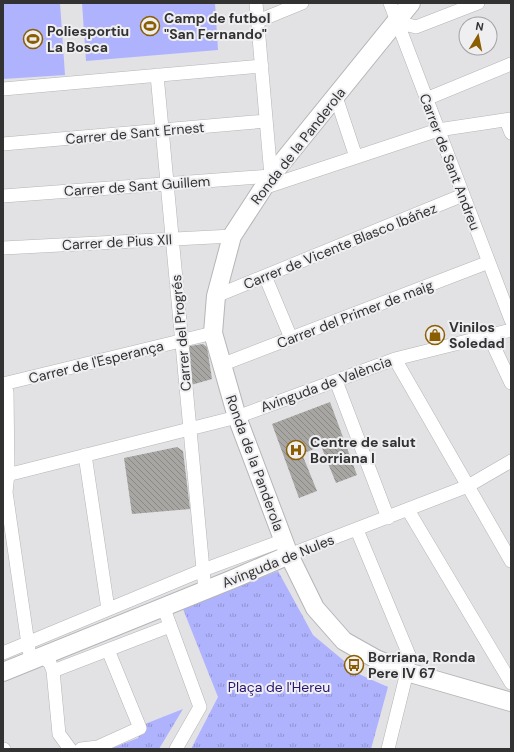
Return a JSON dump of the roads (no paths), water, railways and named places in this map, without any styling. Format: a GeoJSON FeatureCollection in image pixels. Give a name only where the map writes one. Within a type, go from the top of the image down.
{"type":"FeatureCollection","features":[{"type":"Feature","properties":{"kind":"street"},"geometry":{"type":"LineString","coordinates":[[256,3],[266,121],[267,182]]}},
{"type":"Feature","properties":{"kind":"street"},"geometry":{"type":"LineString","coordinates":[[258,21],[302,3]]}},
{"type":"Feature","properties":{"kind":"street","name":"Carrer de Sant Andreu"},"geometry":{"type":"LineString","coordinates":[[390,3],[511,320]]}},
{"type":"Feature","properties":{"kind":"street","name":"Ronda de la Panderola"},"geometry":{"type":"LineString","coordinates":[[411,3],[267,182],[232,236],[216,296],[213,333],[236,417],[287,547],[315,608],[344,641],[376,659],[407,672],[511,702]]}},
{"type":"Feature","properties":{"kind":"street"},"geometry":{"type":"LineString","coordinates":[[397,22],[416,26],[478,3]]}},
{"type":"Feature","properties":{"kind":"street"},"geometry":{"type":"LineString","coordinates":[[426,99],[511,64]]}},
{"type":"Feature","properties":{"kind":"street"},"geometry":{"type":"LineString","coordinates":[[3,89],[262,66]]}},
{"type":"Feature","properties":{"kind":"street","name":"Carrer del Progrés"},"geometry":{"type":"LineString","coordinates":[[157,75],[205,590]]}},
{"type":"Feature","properties":{"kind":"street"},"geometry":{"type":"LineString","coordinates":[[336,97],[356,157]]}},
{"type":"Feature","properties":{"kind":"street"},"geometry":{"type":"LineString","coordinates":[[508,120],[511,133]]}},
{"type":"Feature","properties":{"kind":"street","name":"Carrer de Sant Guillem"},"geometry":{"type":"LineString","coordinates":[[3,196],[167,184],[267,182],[356,157],[438,130],[508,120]]}},
{"type":"Feature","properties":{"kind":"street","name":"Carrer de Sant Ernest"},"geometry":{"type":"LineString","coordinates":[[3,144],[266,121]]}},
{"type":"Feature","properties":{"kind":"street","name":"Carrer de Vicente Blasco Ibáñez"},"geometry":{"type":"LineString","coordinates":[[216,296],[463,195]]}},
{"type":"Feature","properties":{"kind":"street","name":"Carrer de Pius XII"},"geometry":{"type":"LineString","coordinates":[[3,248],[232,236]]}},
{"type":"Feature","properties":{"kind":"street","name":"Carrer del Primer de maig"},"geometry":{"type":"LineString","coordinates":[[221,365],[489,262]]}},
{"type":"Feature","properties":{"kind":"street"},"geometry":{"type":"LineString","coordinates":[[265,276],[291,338]]}},
{"type":"Feature","properties":{"kind":"street","name":"Avinguda de València"},"geometry":{"type":"LineString","coordinates":[[6,475],[236,417],[395,359],[511,330]]}},
{"type":"Feature","properties":{"kind":"street","name":"Carrer de l'Esperança"},"geometry":{"type":"LineString","coordinates":[[3,385],[213,333]]}},
{"type":"Feature","properties":{"kind":"street"},"geometry":{"type":"LineString","coordinates":[[489,336],[511,383]]}},
{"type":"Feature","properties":{"kind":"street"},"geometry":{"type":"LineString","coordinates":[[395,359],[511,561]]}},
{"type":"Feature","properties":{"kind":"street"},"geometry":{"type":"LineString","coordinates":[[336,381],[388,518]]}},
{"type":"Feature","properties":{"kind":"street"},"geometry":{"type":"LineString","coordinates":[[3,385],[8,392],[6,492],[28,643],[36,658],[50,663],[53,671],[58,734],[57,749]]}},
{"type":"Feature","properties":{"kind":"street"},"geometry":{"type":"LineString","coordinates":[[85,455],[108,610]]}},
{"type":"Feature","properties":{"kind":"street","name":"Avinguda de Nules"},"geometry":{"type":"LineString","coordinates":[[3,653],[203,570],[357,530],[468,486],[511,461]]}},
{"type":"Feature","properties":{"kind":"street"},"geometry":{"type":"LineString","coordinates":[[408,510],[511,683]]}},
{"type":"Feature","properties":{"kind":"street"},"geometry":{"type":"LineString","coordinates":[[357,530],[409,655],[407,672],[388,749]]}},
{"type":"Feature","properties":{"kind":"street","name":"Avinguda de Nules"},"geometry":{"type":"LineString","coordinates":[[3,672],[205,590],[287,547]]}},
{"type":"Feature","properties":{"kind":"street"},"geometry":{"type":"LineString","coordinates":[[163,606],[200,707],[176,749]]}},
{"type":"Feature","properties":{"kind":"street"},"geometry":{"type":"LineString","coordinates":[[53,671],[170,626]]}},
{"type":"Feature","properties":{"kind":"street"},"geometry":{"type":"LineString","coordinates":[[81,749],[98,748],[140,728],[108,650]]}},
{"type":"Feature","properties":{"kind":"street"},"geometry":{"type":"LineString","coordinates":[[58,734],[70,749]]}},
{"type":"Feature","properties":{"kind":"place","name":"Camp de futbol \"San Fernando\""},"geometry":{"type":"Point","coordinates":[150,26]}},
{"type":"Feature","properties":{"kind":"place","name":"Poliesportiu La Bosca"},"geometry":{"type":"Point","coordinates":[33,39]}},
{"type":"Feature","properties":{"kind":"place","name":"Vinilos Soledad"},"geometry":{"type":"Point","coordinates":[435,335]}},
{"type":"Feature","properties":{"kind":"place","name":"Centre de salut Borriana I"},"geometry":{"type":"Point","coordinates":[296,450]}},
{"type":"Feature","properties":{"kind":"place","name":"Borriana, Ronda Pere IV 67"},"geometry":{"type":"Point","coordinates":[354,665]}},
{"type":"Feature","properties":{"kind":"park label","name":"Plaça de l'Hereu"},"geometry":{"type":"Point","coordinates":[279,687]}}]}
